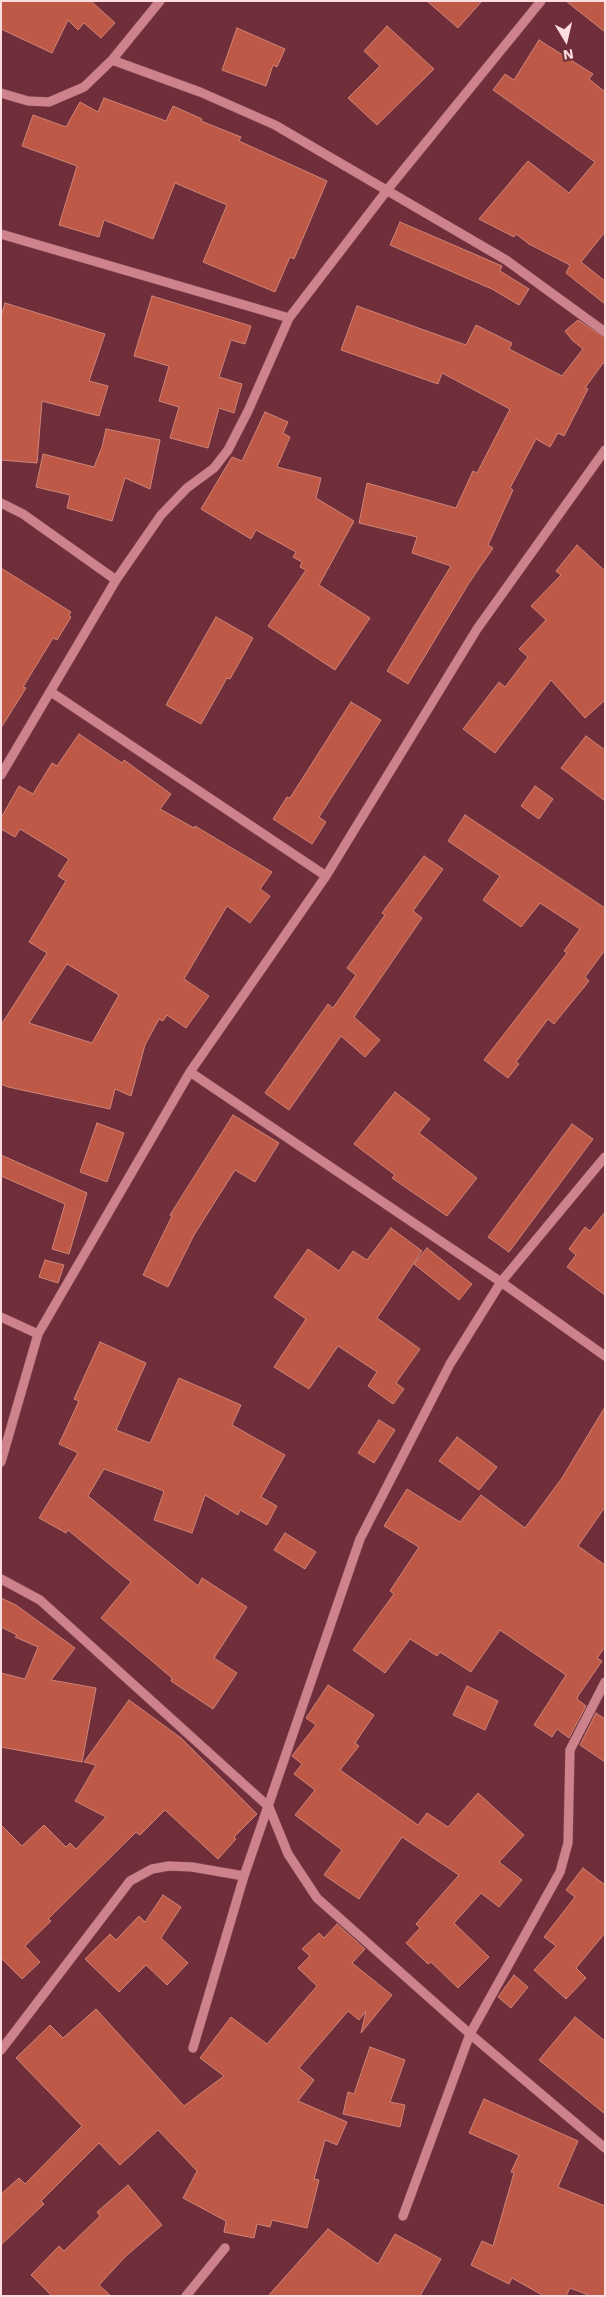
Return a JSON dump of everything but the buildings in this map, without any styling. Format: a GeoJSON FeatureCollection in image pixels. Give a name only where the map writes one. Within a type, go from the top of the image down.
{"type":"FeatureCollection","features":[{"type":"Feature","properties":{"kind":"street"},"geometry":{"type":"LineString","coordinates":[[1,93],[28,101],[49,102],[84,87],[112,60],[160,1]]}},
{"type":"Feature","properties":{"kind":"street"},"geometry":{"type":"LineString","coordinates":[[1,775],[116,580],[161,515],[187,488],[214,468],[228,450],[248,411],[289,318],[388,189],[541,1]]}},
{"type":"Feature","properties":{"kind":"street"},"geometry":{"type":"LineString","coordinates":[[112,60],[200,92],[275,125],[388,189],[506,260],[605,332]]}},
{"type":"Feature","properties":{"kind":"street"},"geometry":{"type":"LineString","coordinates":[[1,234],[289,318]]}},
{"type":"Feature","properties":{"kind":"street"},"geometry":{"type":"LineString","coordinates":[[1,1462],[38,1334],[190,1072],[326,876],[477,629],[605,450]]}},
{"type":"Feature","properties":{"kind":"street"},"geometry":{"type":"LineString","coordinates":[[1,503],[23,514],[116,580]]}},
{"type":"Feature","properties":{"kind":"street"},"geometry":{"type":"LineString","coordinates":[[51,692],[326,876]]}},
{"type":"Feature","properties":{"kind":"street"},"geometry":{"type":"LineString","coordinates":[[190,1072],[501,1282],[605,1356]]}},
{"type":"Feature","properties":{"kind":"street"},"geometry":{"type":"LineString","coordinates":[[193,2048],[244,1876],[360,1539],[450,1364],[501,1282],[605,1157]]}},
{"type":"Feature","properties":{"kind":"street"},"geometry":{"type":"LineString","coordinates":[[1,1317],[38,1334]]}},
{"type":"Feature","properties":{"kind":"street"},"geometry":{"type":"LineString","coordinates":[[1,1579],[40,1600],[269,1807],[288,1854],[317,1898],[470,2034],[605,2148]]}},
{"type":"Feature","properties":{"kind":"street"},"geometry":{"type":"LineString","coordinates":[[403,2216],[470,2034],[560,1872],[568,1843],[570,1750],[605,1682]]}},
{"type":"Feature","properties":{"kind":"street"},"geometry":{"type":"LineString","coordinates":[[1,2050],[130,1882],[152,1869],[169,1866],[192,1867],[244,1876]]}},
{"type":"Feature","properties":{"kind":"street"},"geometry":{"type":"LineString","coordinates":[[186,2296],[225,2248]]}}]}
